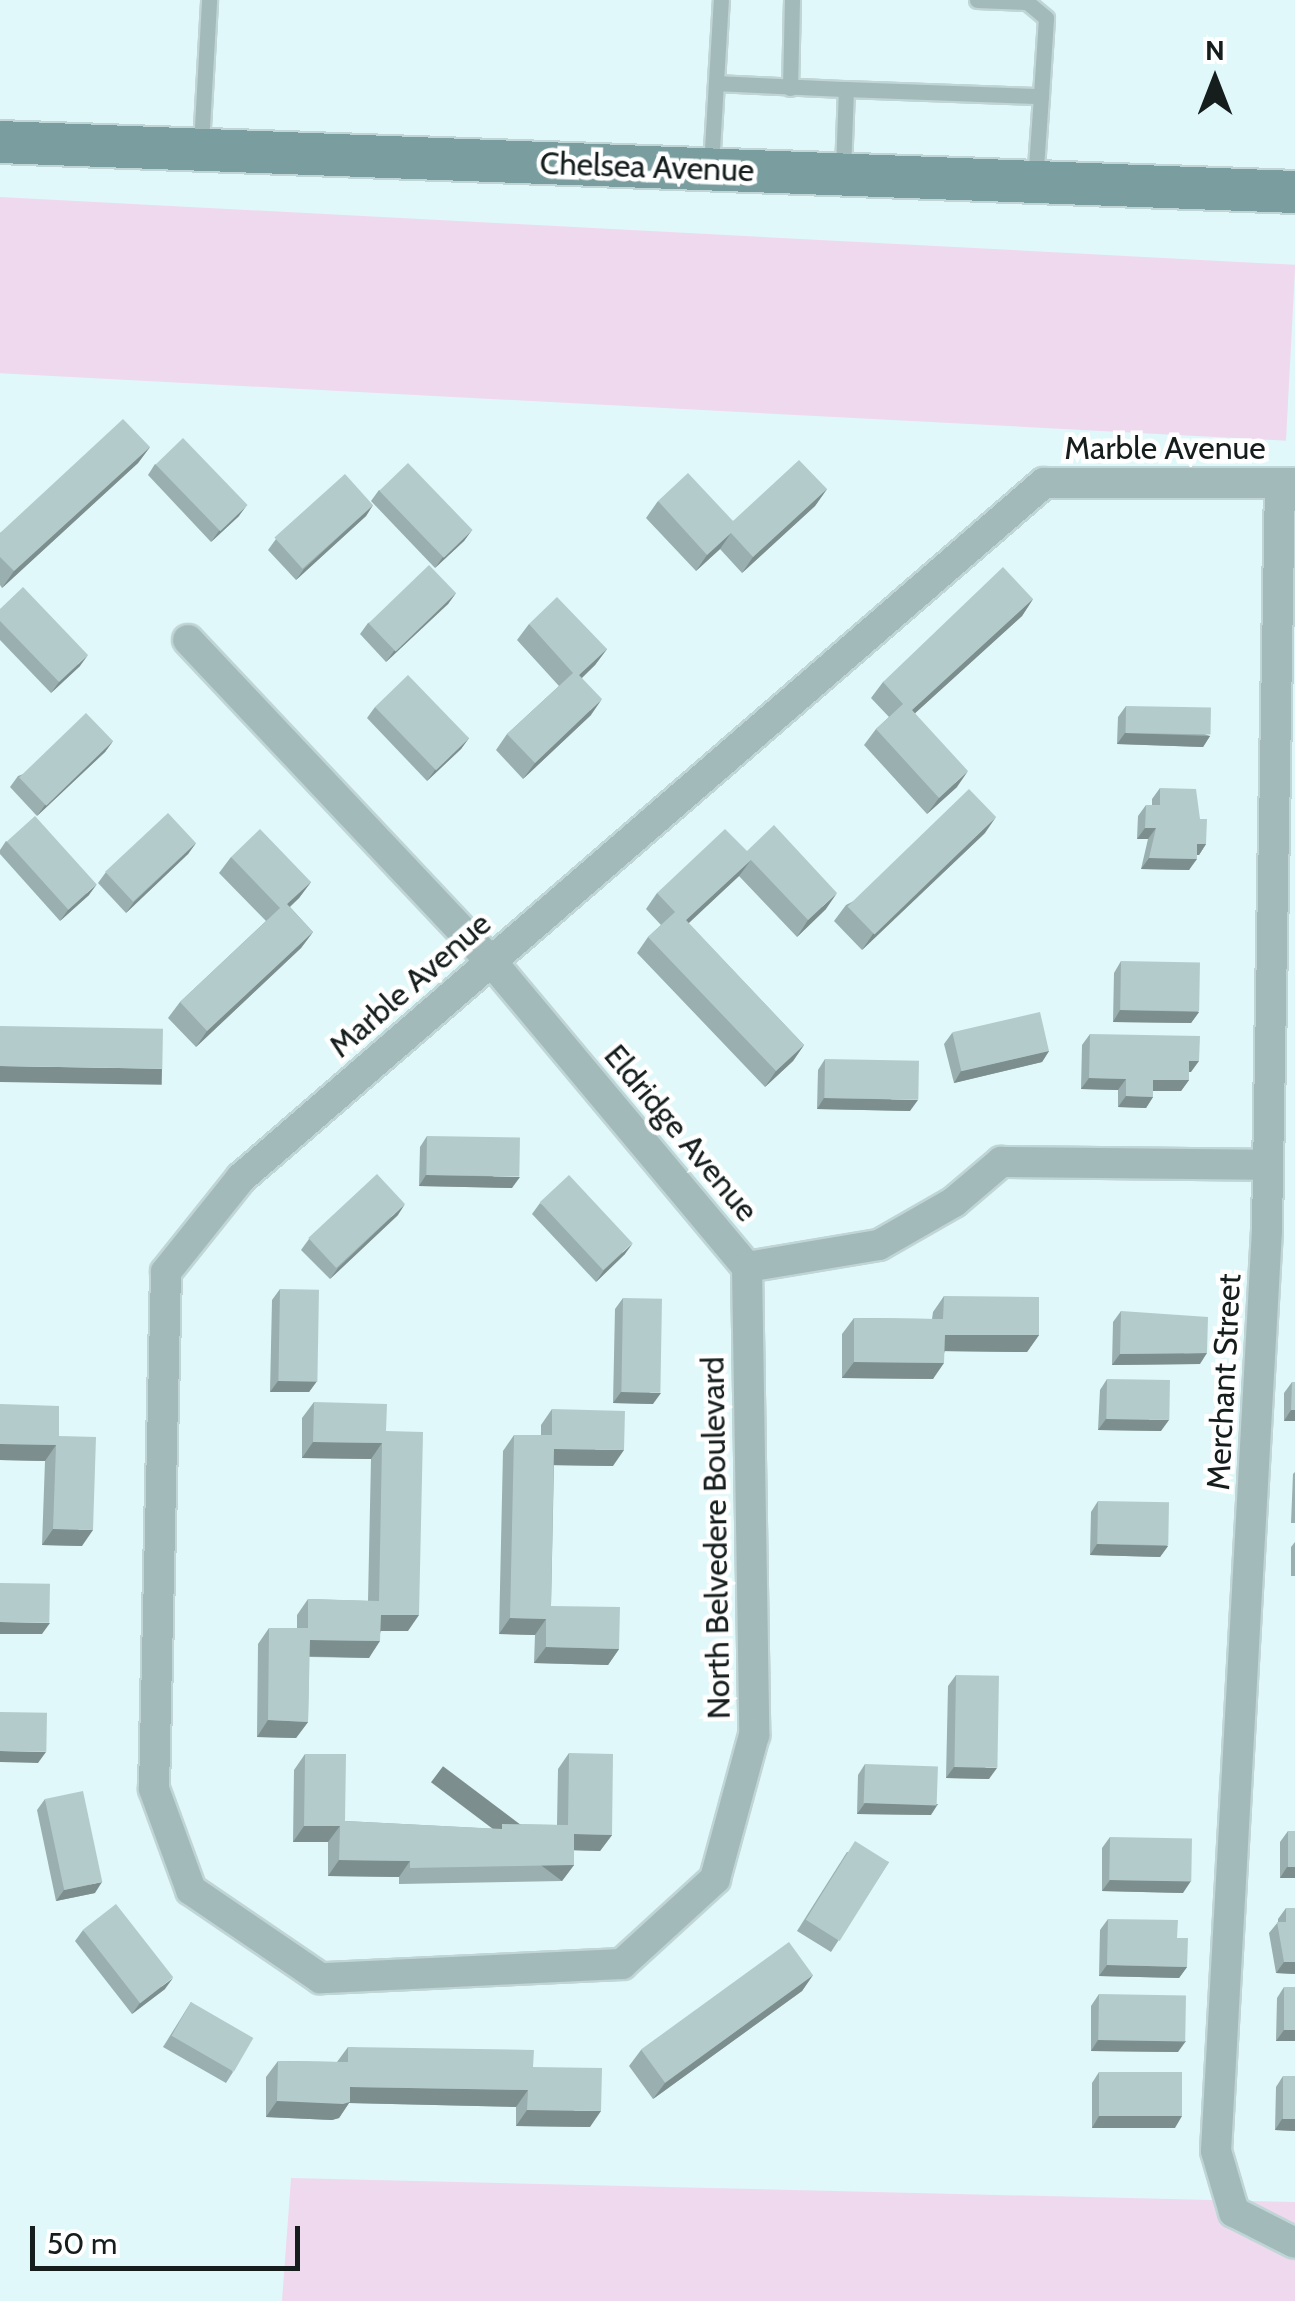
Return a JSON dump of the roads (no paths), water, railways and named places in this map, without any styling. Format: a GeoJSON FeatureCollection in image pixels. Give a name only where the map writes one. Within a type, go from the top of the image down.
{"type":"FeatureCollection","features":[{"type":"Feature","properties":{"kind":"main road","name":"Chelsea Avenue"},"geometry":{"type":"LineString","coordinates":[[0,142],[1295,192]]}},
{"type":"Feature","properties":{"kind":"street","name":"Marble Avenue"},"geometry":{"type":"LineString","coordinates":[[242,1925],[191,1890],[154,1789],[166,1272],[242,1178],[1044,483],[1288,483]]}},
{"type":"Feature","properties":{"kind":"street","name":"Merchant Street"},"geometry":{"type":"LineString","coordinates":[[1288,483],[1268,1165],[1281,1231],[1216,2152],[1234,2212],[1295,2243]]}},
{"type":"Feature","properties":{"kind":"street","name":"Eldridge Avenue"},"geometry":{"type":"LineString","coordinates":[[188,640],[491,961],[747,1267],[879,1244],[954,1202],[1001,1162],[1268,1165]]}},
{"type":"Feature","properties":{"kind":"street","name":"North Belvedere Boulevard"},"geometry":{"type":"LineString","coordinates":[[242,1925],[320,1978],[622,1964],[715,1879],[754,1735],[747,1267]]}},
{"type":"Feature","properties":{"kind":"lane"},"geometry":{"type":"LineString","coordinates":[[201,150],[209,0]]}},
{"type":"Feature","properties":{"kind":"lane"},"geometry":{"type":"LineString","coordinates":[[711,170],[721,0]]}},
{"type":"Feature","properties":{"kind":"lane"},"geometry":{"type":"LineString","coordinates":[[790,88],[792,0]]}},
{"type":"Feature","properties":{"kind":"lane"},"geometry":{"type":"LineString","coordinates":[[977,0],[1027,2],[1046,18],[1035,182]]}},
{"type":"Feature","properties":{"kind":"lane"},"geometry":{"type":"LineString","coordinates":[[716,83],[1040,96]]}},
{"type":"Feature","properties":{"kind":"lane"},"geometry":{"type":"LineString","coordinates":[[843,174],[846,89]]}}]}
